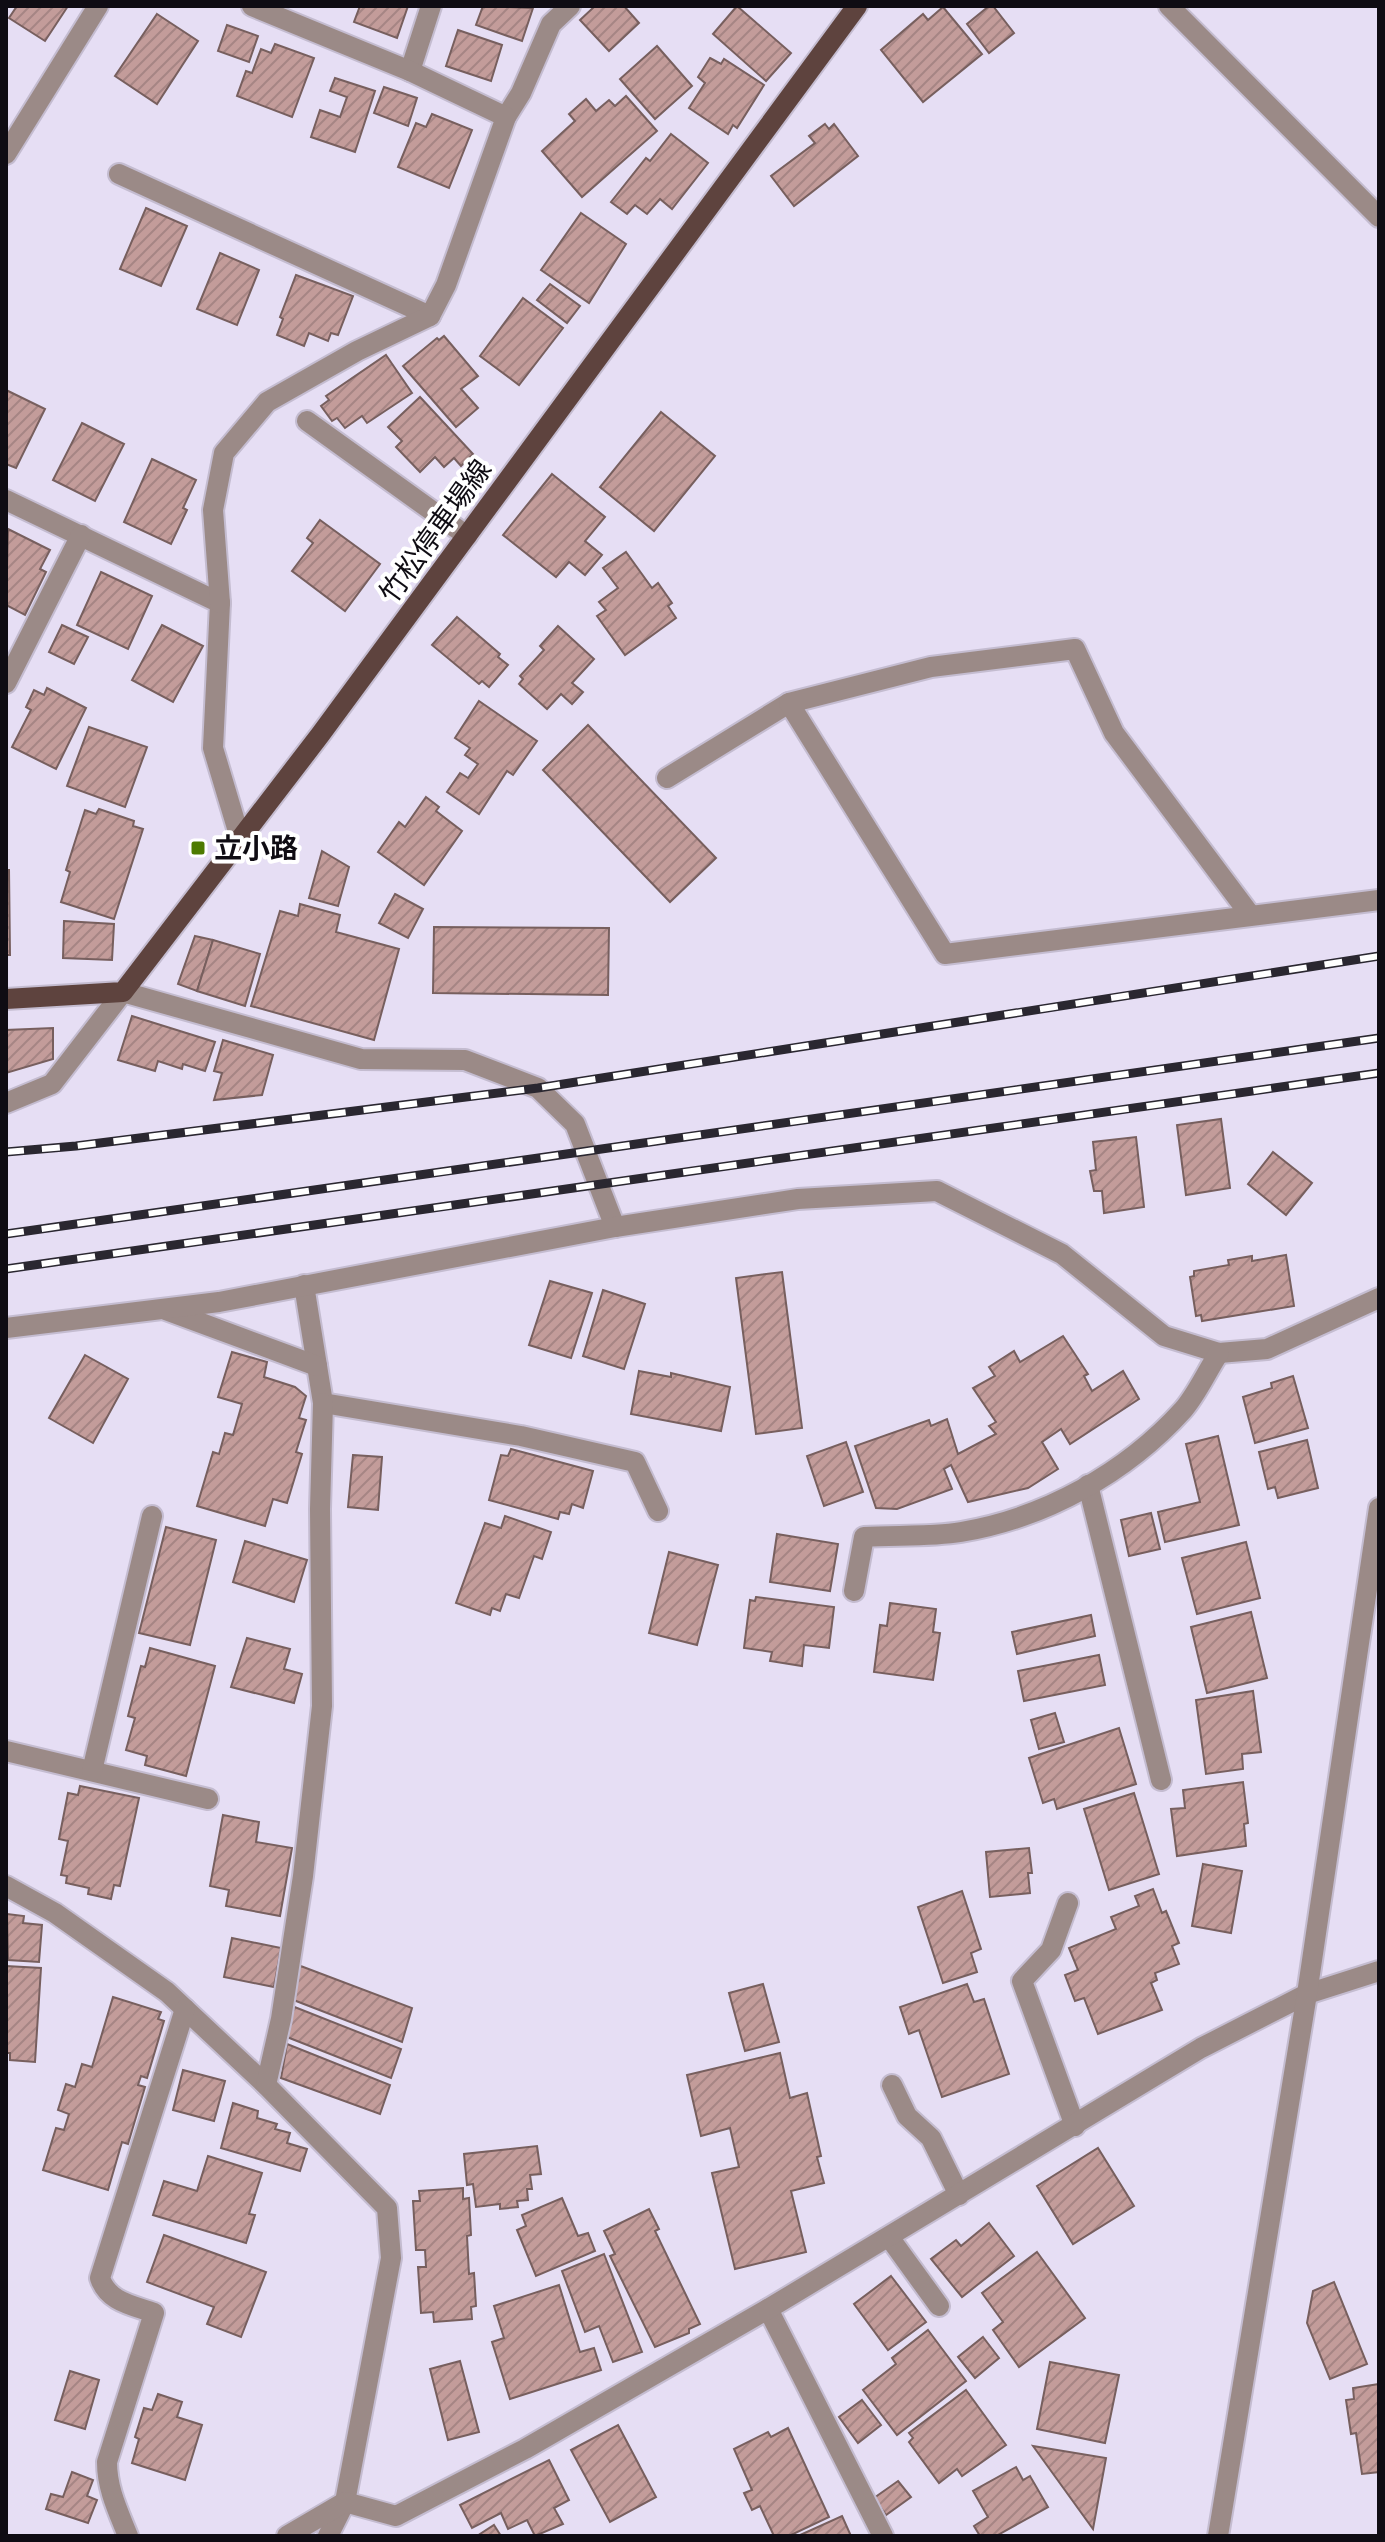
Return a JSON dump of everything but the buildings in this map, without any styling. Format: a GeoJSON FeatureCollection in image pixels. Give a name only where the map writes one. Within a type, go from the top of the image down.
{"type":"FeatureCollection","features":[{"type":"Feature","properties":{"kind":"main road","name":"竹松停車場線"},"geometry":{"type":"LineString","coordinates":[[123,992],[467,536],[857,6]]}},
{"type":"Feature","properties":{"kind":"main road"},"geometry":{"type":"LineString","coordinates":[[6,999],[123,992]]}},
{"type":"Feature","properties":{"kind":"street"},"geometry":{"type":"LineString","coordinates":[[6,154],[98,6]]}},
{"type":"Feature","properties":{"kind":"street"},"geometry":{"type":"LineString","coordinates":[[252,6],[410,71],[506,117]]}},
{"type":"Feature","properties":{"kind":"street"},"geometry":{"type":"LineString","coordinates":[[410,71],[431,6]]}},
{"type":"Feature","properties":{"kind":"street"},"geometry":{"type":"LineString","coordinates":[[240,838],[213,748],[220,603],[213,510],[224,453],[267,402],[357,351],[430,316],[446,285],[506,117],[521,93],[551,24],[570,6]]}},
{"type":"Feature","properties":{"kind":"street"},"geometry":{"type":"LineString","coordinates":[[1169,6],[1379,217]]}},
{"type":"Feature","properties":{"kind":"street"},"geometry":{"type":"LineString","coordinates":[[119,174],[430,316]]}},
{"type":"Feature","properties":{"kind":"street"},"geometry":{"type":"LineString","coordinates":[[307,421],[467,536]]}},
{"type":"Feature","properties":{"kind":"street"},"geometry":{"type":"LineString","coordinates":[[6,500],[220,603]]}},
{"type":"Feature","properties":{"kind":"street"},"geometry":{"type":"LineString","coordinates":[[6,683],[81,535]]}},
{"type":"Feature","properties":{"kind":"street"},"geometry":{"type":"LineString","coordinates":[[667,778],[789,703],[931,667],[1075,649],[1114,733],[1251,916]]}},
{"type":"Feature","properties":{"kind":"street"},"geometry":{"type":"LineString","coordinates":[[789,703],[945,954],[1379,900]]}},
{"type":"Feature","properties":{"kind":"street"},"geometry":{"type":"LineString","coordinates":[[6,1103],[52,1084],[123,992],[361,1059],[465,1060],[538,1088],[575,1124],[615,1227]]}},
{"type":"Feature","properties":{"kind":"street"},"geometry":{"type":"LineString","coordinates":[[6,1328],[219,1302],[615,1227],[798,1199],[937,1191],[1062,1254],[1164,1336],[1219,1353],[1267,1349],[1379,1298]]}},
{"type":"Feature","properties":{"kind":"street"},"geometry":{"type":"LineString","coordinates":[[266,2085],[281,2019],[303,1876],[322,1706],[320,1509],[323,1403],[304,1285]]}},
{"type":"Feature","properties":{"kind":"street"},"geometry":{"type":"LineString","coordinates":[[162,1308],[317,1366]]}},
{"type":"Feature","properties":{"kind":"street"},"geometry":{"type":"LineString","coordinates":[[854,1591],[864,1537],[960,1532],[1021,1519],[1075,1495],[1135,1454],[1184,1409],[1219,1353]]}},
{"type":"Feature","properties":{"kind":"street"},"geometry":{"type":"LineString","coordinates":[[323,1403],[521,1436],[635,1462],[658,1511]]}},
{"type":"Feature","properties":{"kind":"street"},"geometry":{"type":"LineString","coordinates":[[1088,1485],[1161,1780]]}},
{"type":"Feature","properties":{"kind":"street"},"geometry":{"type":"LineString","coordinates":[[1218,2536],[1307,1994],[1379,1508]]}},
{"type":"Feature","properties":{"kind":"street"},"geometry":{"type":"LineString","coordinates":[[92,1771],[152,1516]]}},
{"type":"Feature","properties":{"kind":"street"},"geometry":{"type":"LineString","coordinates":[[6,1751],[208,1799]]}},
{"type":"Feature","properties":{"kind":"street"},"geometry":{"type":"LineString","coordinates":[[6,1886],[55,1913],[167,1992],[266,2085],[387,2208],[391,2258],[345,2502],[328,2536]]}},
{"type":"Feature","properties":{"kind":"street"},"geometry":{"type":"LineString","coordinates":[[1068,1903],[1051,1950],[1022,1981],[1075,2126]]}},
{"type":"Feature","properties":{"kind":"street"},"geometry":{"type":"LineString","coordinates":[[287,2536],[345,2502],[396,2516],[525,2449],[768,2309],[1201,2048],[1307,1994],[1379,1971]]}},
{"type":"Feature","properties":{"kind":"street"},"geometry":{"type":"LineString","coordinates":[[128,2536],[112,2496],[107,2462],[154,2313],[112,2298],[100,2278],[185,2009]]}},
{"type":"Feature","properties":{"kind":"street"},"geometry":{"type":"LineString","coordinates":[[892,2085],[907,2116],[931,2138],[959,2195]]}},
{"type":"Feature","properties":{"kind":"street"},"geometry":{"type":"LineString","coordinates":[[889,2237],[939,2306]]}},
{"type":"Feature","properties":{"kind":"street"},"geometry":{"type":"LineString","coordinates":[[768,2309],[883,2536]]}},
{"type":"Feature","properties":{"kind":"railway"},"geometry":{"type":"LineString","coordinates":[[6,1152],[76,1146],[538,1088],[1379,956]]}},
{"type":"Feature","properties":{"kind":"railway"},"geometry":{"type":"LineString","coordinates":[[6,1234],[1379,1038]]}},
{"type":"Feature","properties":{"kind":"railway"},"geometry":{"type":"LineString","coordinates":[[6,1269],[1379,1073]]}},
{"type":"Feature","properties":{"kind":"place","name":"立小路"},"geometry":{"type":"Point","coordinates":[198,848]}}]}
